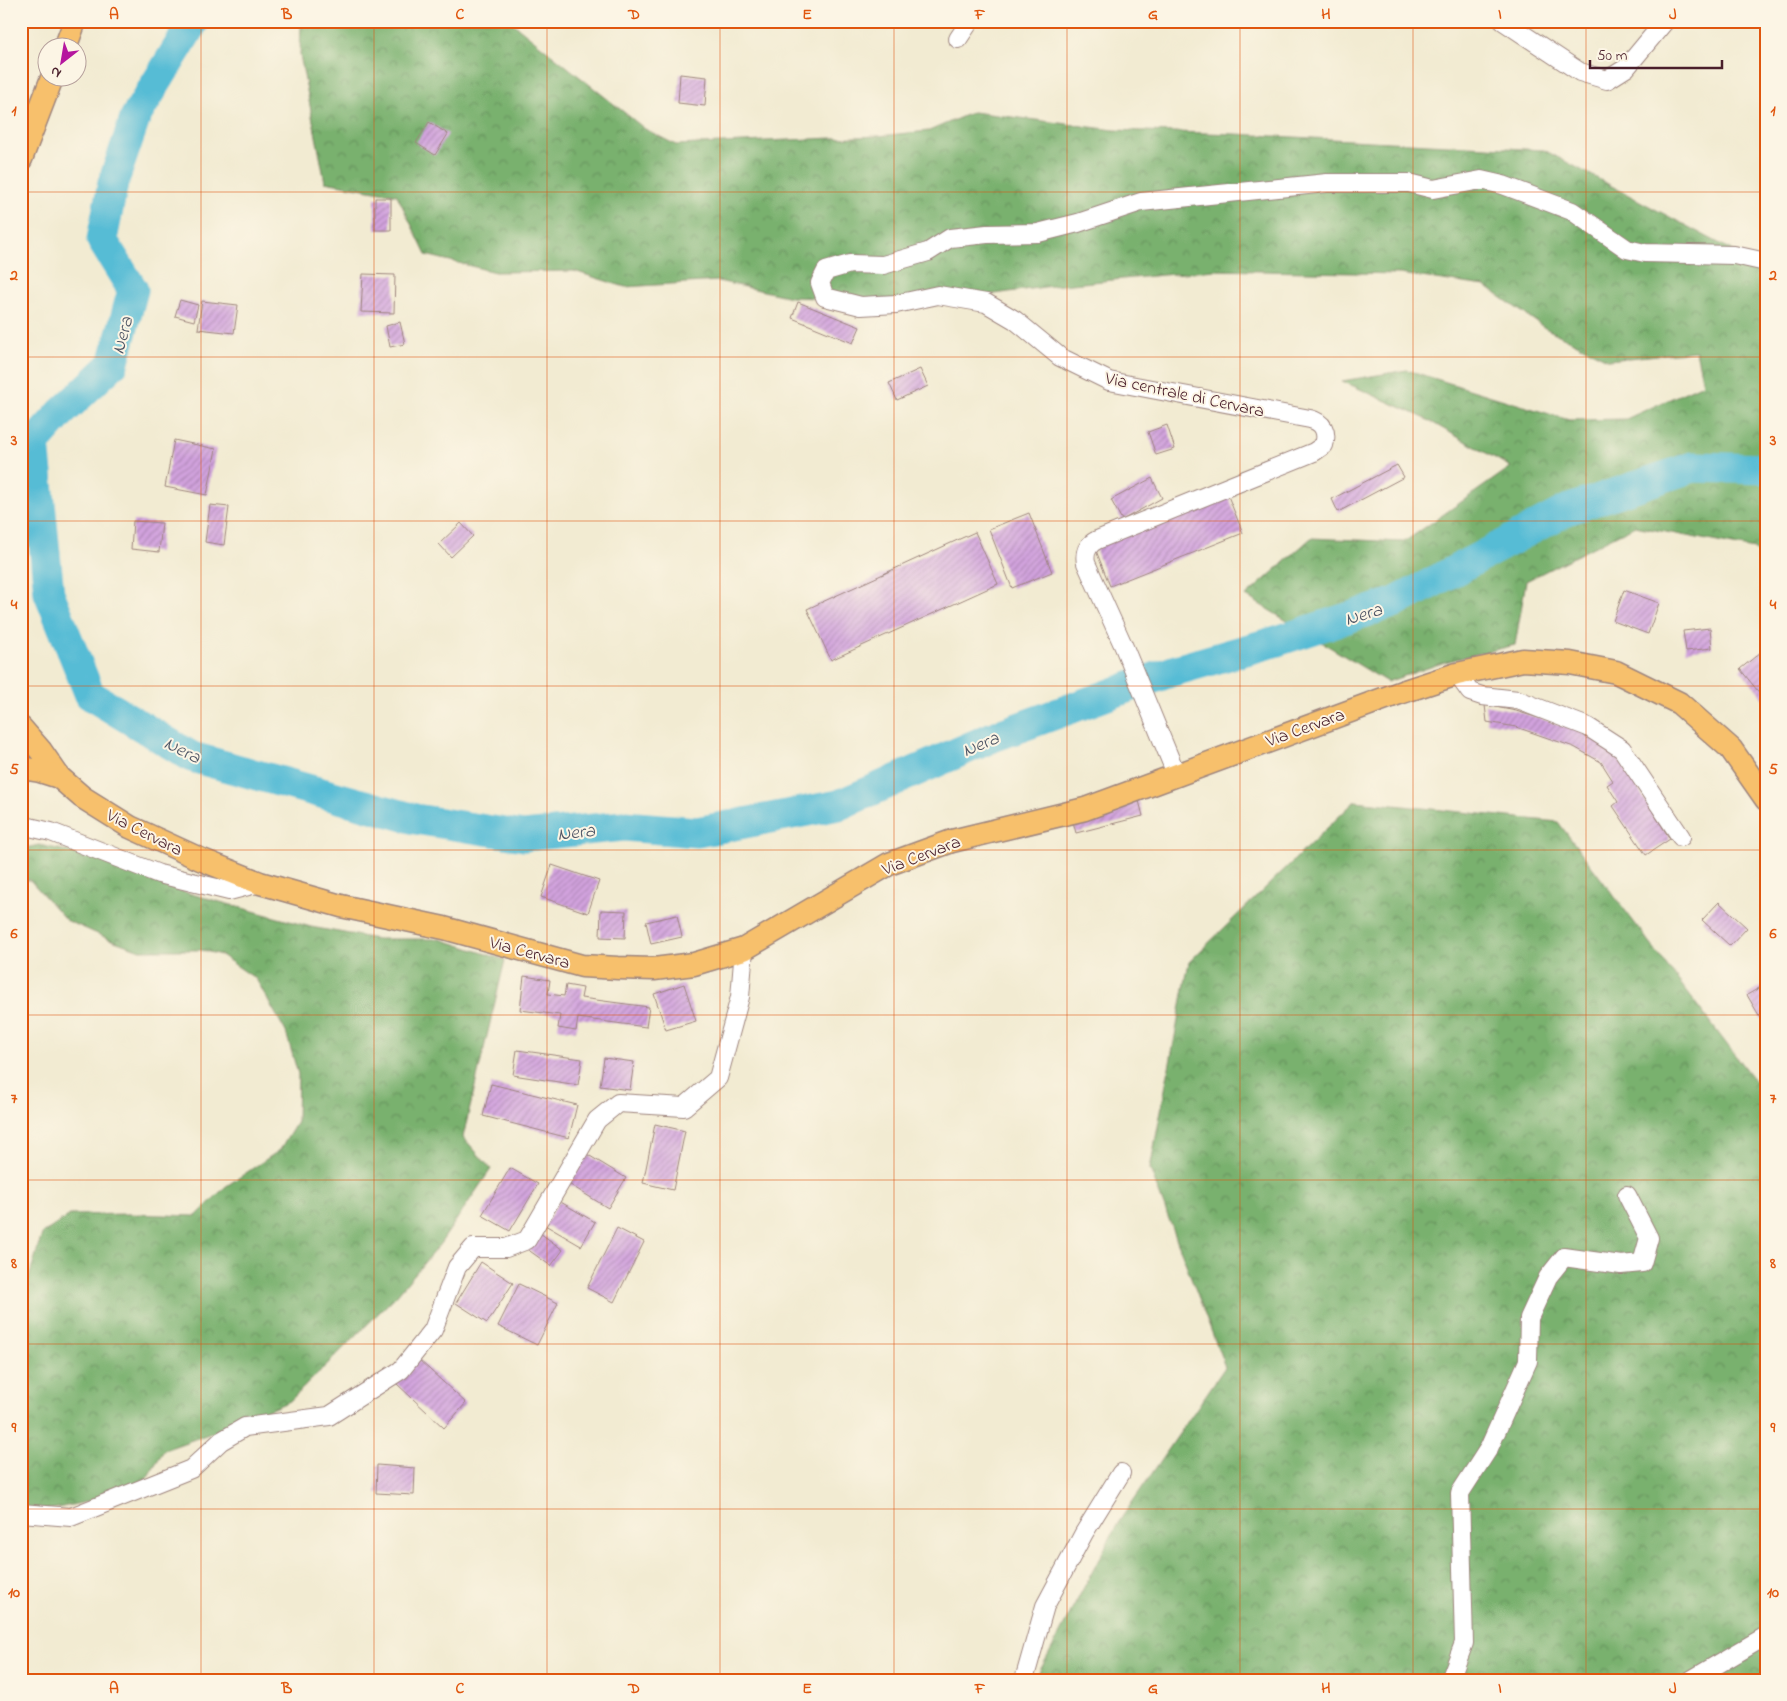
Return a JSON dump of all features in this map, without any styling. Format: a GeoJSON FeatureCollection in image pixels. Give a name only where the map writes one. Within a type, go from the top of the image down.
{"type":"FeatureCollection","features":[{"type":"Feature","properties":{"kind":"main road"},"geometry":{"type":"LineString","coordinates":[[69,38],[75,21]]}},
{"type":"Feature","properties":{"kind":"main road"},"geometry":{"type":"LineString","coordinates":[[21,159],[48,88]]}},
{"type":"Feature","properties":{"kind":"main road","name":"Via Cervara"},"geometry":{"type":"LineString","coordinates":[[21,728],[41,751],[59,777],[82,797],[130,827],[200,859],[260,883],[341,906],[444,928],[582,966],[654,969],[694,964],[744,949],[890,864],[952,841],[1085,809],[1402,692],[1457,674],[1523,660],[1570,663],[1616,672],[1679,703],[1730,749],[1766,799]]}},
{"type":"Feature","properties":{"kind":"main road","name":"Via Cervara"},"geometry":{"type":"LineString","coordinates":[[21,768],[59,777]]}},
{"type":"Feature","properties":{"kind":"street"},"geometry":{"type":"LineString","coordinates":[[958,39],[970,21]]}},
{"type":"Feature","properties":{"kind":"street"},"geometry":{"type":"LineString","coordinates":[[1503,21],[1580,72],[1607,80],[1626,68],[1665,21]]}},
{"type":"Feature","properties":{"kind":"street","name":"Via centrale di Cervara"},"geometry":{"type":"LineString","coordinates":[[1177,776],[1154,716],[1086,563],[1085,558],[1088,547],[1096,540],[1320,449],[1324,445],[1326,433],[1320,423],[1310,419],[1109,381],[1060,357],[1014,320],[986,303],[938,295],[896,304],[861,306],[825,297],[820,283],[826,271],[850,264],[883,265],[928,252],[950,238],[987,234],[1038,233],[1078,223],[1141,202],[1327,183],[1409,183],[1433,188],[1481,180],[1503,184],[1572,210],[1626,249],[1645,253],[1734,255],[1766,262]]}},
{"type":"Feature","properties":{"kind":"street"},"geometry":{"type":"LineString","coordinates":[[1457,674],[1470,692],[1482,696],[1518,700],[1527,703],[1588,727],[1622,749],[1681,837]]}},
{"type":"Feature","properties":{"kind":"street"},"geometry":{"type":"LineString","coordinates":[[21,825],[52,832],[159,874],[229,891],[260,883]]}},
{"type":"Feature","properties":{"kind":"street"},"geometry":{"type":"LineString","coordinates":[[21,1513],[71,1517],[191,1469],[221,1441],[246,1426],[329,1416],[401,1370],[433,1330],[457,1267],[473,1248],[506,1248],[527,1240],[597,1120],[618,1103],[684,1107],[718,1078],[740,997],[744,949]]}},
{"type":"Feature","properties":{"kind":"street"},"geometry":{"type":"LineString","coordinates":[[1450,1680],[1464,1644],[1460,1493],[1489,1448],[1528,1361],[1529,1318],[1548,1277],[1564,1258],[1621,1264],[1642,1263],[1649,1238],[1627,1195]]}},
{"type":"Feature","properties":{"kind":"street"},"geometry":{"type":"LineString","coordinates":[[1024,1680],[1045,1606],[1084,1534],[1121,1472]]}},
{"type":"Feature","properties":{"kind":"street"},"geometry":{"type":"LineString","coordinates":[[1691,1680],[1766,1636]]}},
{"type":"Feature","properties":{"kind":"green space"},"geometry":{"type":"Polygon","coordinates":[[[301,21],[510,21],[645,129],[676,145],[878,136],[929,131],[973,112],[1114,130],[1235,134],[1544,150],[1745,257],[1766,262],[1766,568],[1754,549],[1635,526],[1526,581],[1515,645],[1445,662],[1387,682],[1246,596],[1311,538],[1404,542],[1511,467],[1424,418],[1342,381],[1407,370],[1569,420],[1626,419],[1703,384],[1696,351],[1609,360],[1545,328],[1485,286],[1400,274],[1214,270],[1052,286],[937,302],[791,297],[718,281],[625,287],[574,271],[495,272],[426,255],[397,195],[325,182],[300,55],[301,21]]]}},
{"type":"Feature","properties":{"kind":"green space"},"geometry":{"type":"Polygon","coordinates":[[[1355,801],[1558,822],[1766,1096],[1766,1680],[1035,1680],[1118,1523],[1225,1367],[1150,1169],[1189,962],[1355,801]]]}},
{"type":"Feature","properties":{"kind":"green space"},"geometry":{"type":"Polygon","coordinates":[[[39,845],[91,856],[166,887],[311,927],[377,939],[440,939],[505,960],[463,1137],[491,1169],[440,1244],[395,1297],[290,1401],[220,1430],[164,1450],[139,1491],[53,1509],[21,1510],[21,1360],[27,1318],[26,1288],[42,1234],[70,1215],[196,1216],[225,1187],[280,1150],[297,1122],[298,1074],[286,1032],[256,979],[221,955],[201,950],[140,950],[66,920],[30,880],[21,880],[21,849],[39,845]]]}},
{"type":"Feature","properties":{"kind":"building"},"geometry":{"type":"Polygon","coordinates":[[[680,74],[707,77],[705,106],[678,103],[680,74]]]}},
{"type":"Feature","properties":{"kind":"building"},"geometry":{"type":"Polygon","coordinates":[[[429,122],[448,134],[435,155],[416,143],[429,122]]]}},
{"type":"Feature","properties":{"kind":"building"},"geometry":{"type":"Polygon","coordinates":[[[375,198],[391,198],[391,230],[375,230],[375,198]]]}},
{"type":"Feature","properties":{"kind":"building"},"geometry":{"type":"Polygon","coordinates":[[[363,274],[395,275],[394,313],[361,312],[363,274]]]}},
{"type":"Feature","properties":{"kind":"building"},"geometry":{"type":"Polygon","coordinates":[[[180,300],[198,305],[194,321],[175,316],[180,300]]]}},
{"type":"Feature","properties":{"kind":"building"},"geometry":{"type":"Polygon","coordinates":[[[202,301],[238,305],[234,333],[198,329],[202,301]]]}},
{"type":"Feature","properties":{"kind":"building"},"geometry":{"type":"Polygon","coordinates":[[[798,302],[860,327],[853,343],[792,318],[798,302]]]}},
{"type":"Feature","properties":{"kind":"building"},"geometry":{"type":"Polygon","coordinates":[[[400,322],[405,344],[390,347],[386,326],[400,322]]]}},
{"type":"Feature","properties":{"kind":"building"},"geometry":{"type":"Polygon","coordinates":[[[920,369],[928,386],[897,400],[889,383],[920,369]]]}},
{"type":"Feature","properties":{"kind":"building"},"geometry":{"type":"Polygon","coordinates":[[[1167,425],[1175,449],[1156,455],[1148,432],[1167,425]]]}},
{"type":"Feature","properties":{"kind":"building"},"geometry":{"type":"Polygon","coordinates":[[[174,440],[216,449],[207,495],[165,487],[174,440]]]}},
{"type":"Feature","properties":{"kind":"building"},"geometry":{"type":"Polygon","coordinates":[[[1397,465],[1404,477],[1338,512],[1332,499],[1397,465]]]}},
{"type":"Feature","properties":{"kind":"building"},"geometry":{"type":"Polygon","coordinates":[[[1152,478],[1162,498],[1122,520],[1111,500],[1152,478]]]}},
{"type":"Feature","properties":{"kind":"building"},"geometry":{"type":"Polygon","coordinates":[[[1226,491],[1243,533],[1110,586],[1093,543],[1226,491]]]}},
{"type":"Feature","properties":{"kind":"building"},"geometry":{"type":"Polygon","coordinates":[[[210,505],[229,507],[224,545],[205,542],[210,505]]]}},
{"type":"Feature","properties":{"kind":"building"},"geometry":{"type":"Polygon","coordinates":[[[1029,513],[1052,572],[1012,588],[989,529],[1029,513]]]}},
{"type":"Feature","properties":{"kind":"building"},"geometry":{"type":"Polygon","coordinates":[[[133,521],[162,523],[159,552],[131,549],[133,521]]]}},
{"type":"Feature","properties":{"kind":"building"},"geometry":{"type":"Polygon","coordinates":[[[461,523],[473,536],[451,557],[439,544],[461,523]]]}},
{"type":"Feature","properties":{"kind":"building"},"geometry":{"type":"Polygon","coordinates":[[[975,532],[998,584],[831,660],[807,609],[975,532]]]}},
{"type":"Feature","properties":{"kind":"building"},"geometry":{"type":"Polygon","coordinates":[[[1624,590],[1659,603],[1648,634],[1613,621],[1624,590]]]}},
{"type":"Feature","properties":{"kind":"building"},"geometry":{"type":"Polygon","coordinates":[[[1710,628],[1712,648],[1686,651],[1683,631],[1710,628]]]}},
{"type":"Feature","properties":{"kind":"building"},"geometry":{"type":"Polygon","coordinates":[[[1766,648],[1766,701],[1740,669],[1766,648]]]}},
{"type":"Feature","properties":{"kind":"building"},"geometry":{"type":"Polygon","coordinates":[[[1485,705],[1516,711],[1580,731],[1614,751],[1670,839],[1646,855],[1613,806],[1618,802],[1607,785],[1613,781],[1601,762],[1574,747],[1516,727],[1487,722],[1485,705]]]}},
{"type":"Feature","properties":{"kind":"building"},"geometry":{"type":"Polygon","coordinates":[[[1138,797],[1143,816],[1076,833],[1071,814],[1138,797]]]}},
{"type":"Feature","properties":{"kind":"building"},"geometry":{"type":"Polygon","coordinates":[[[552,865],[599,881],[588,913],[541,897],[552,865]]]}},
{"type":"Feature","properties":{"kind":"building"},"geometry":{"type":"Polygon","coordinates":[[[1719,902],[1747,928],[1730,946],[1702,920],[1719,902]]]}},
{"type":"Feature","properties":{"kind":"building"},"geometry":{"type":"Polygon","coordinates":[[[601,910],[626,911],[625,938],[600,937],[601,910]]]}},
{"type":"Feature","properties":{"kind":"building"},"geometry":{"type":"Polygon","coordinates":[[[677,915],[682,937],[651,944],[646,922],[677,915]]]}},
{"type":"Feature","properties":{"kind":"building"},"geometry":{"type":"Polygon","coordinates":[[[524,976],[550,980],[548,994],[564,996],[566,985],[583,988],[581,998],[649,1007],[646,1027],[578,1018],[576,1031],[558,1028],[560,1015],[520,1010],[524,976]]]}},
{"type":"Feature","properties":{"kind":"building"},"geometry":{"type":"Polygon","coordinates":[[[684,984],[696,1021],[666,1030],[654,994],[684,984]]]}},
{"type":"Feature","properties":{"kind":"building"},"geometry":{"type":"Polygon","coordinates":[[[1766,984],[1766,1027],[1747,995],[1766,984]]]}},
{"type":"Feature","properties":{"kind":"building"},"geometry":{"type":"Polygon","coordinates":[[[517,1050],[582,1059],[578,1085],[513,1075],[517,1050]]]}},
{"type":"Feature","properties":{"kind":"building"},"geometry":{"type":"Polygon","coordinates":[[[604,1058],[634,1062],[630,1090],[600,1086],[604,1058]]]}},
{"type":"Feature","properties":{"kind":"building"},"geometry":{"type":"Polygon","coordinates":[[[491,1084],[577,1105],[569,1138],[483,1116],[491,1084]]]}},
{"type":"Feature","properties":{"kind":"building"},"geometry":{"type":"Polygon","coordinates":[[[655,1124],[685,1131],[673,1190],[643,1183],[655,1124]]]}},
{"type":"Feature","properties":{"kind":"building"},"geometry":{"type":"Polygon","coordinates":[[[585,1153],[626,1178],[608,1208],[567,1183],[585,1153]]]}},
{"type":"Feature","properties":{"kind":"building"},"geometry":{"type":"Polygon","coordinates":[[[510,1168],[538,1184],[510,1231],[482,1215],[510,1168]]]}},
{"type":"Feature","properties":{"kind":"building"},"geometry":{"type":"Polygon","coordinates":[[[559,1201],[595,1222],[581,1246],[545,1225],[559,1201]]]}},
{"type":"Feature","properties":{"kind":"building"},"geometry":{"type":"Polygon","coordinates":[[[617,1228],[644,1242],[614,1302],[587,1288],[617,1228]]]}},
{"type":"Feature","properties":{"kind":"building"},"geometry":{"type":"Polygon","coordinates":[[[540,1233],[563,1250],[551,1266],[527,1249],[540,1233]]]}},
{"type":"Feature","properties":{"kind":"building"},"geometry":{"type":"Polygon","coordinates":[[[481,1262],[513,1283],[487,1323],[456,1303],[481,1262]]]}},
{"type":"Feature","properties":{"kind":"building"},"geometry":{"type":"Polygon","coordinates":[[[519,1284],[558,1303],[537,1345],[498,1326],[519,1284]]]}},
{"type":"Feature","properties":{"kind":"building"},"geometry":{"type":"Polygon","coordinates":[[[418,1359],[466,1403],[444,1428],[396,1383],[418,1359]]]}},
{"type":"Feature","properties":{"kind":"building"},"geometry":{"type":"Polygon","coordinates":[[[377,1465],[415,1468],[414,1495],[376,1493],[377,1465]]]}},
{"type":"Feature","properties":{"kind":"waterway","name":"Nera"},"geometry":{"type":"LineString","coordinates":[[194,21],[136,116],[113,183],[102,240],[133,290],[113,364],[61,413],[34,443],[49,593],[90,695],[192,757],[415,819],[524,836],[624,826],[697,832],[839,805],[993,737],[1173,671],[1277,641],[1396,602],[1567,510],[1693,467],[1766,469]]}}]}
